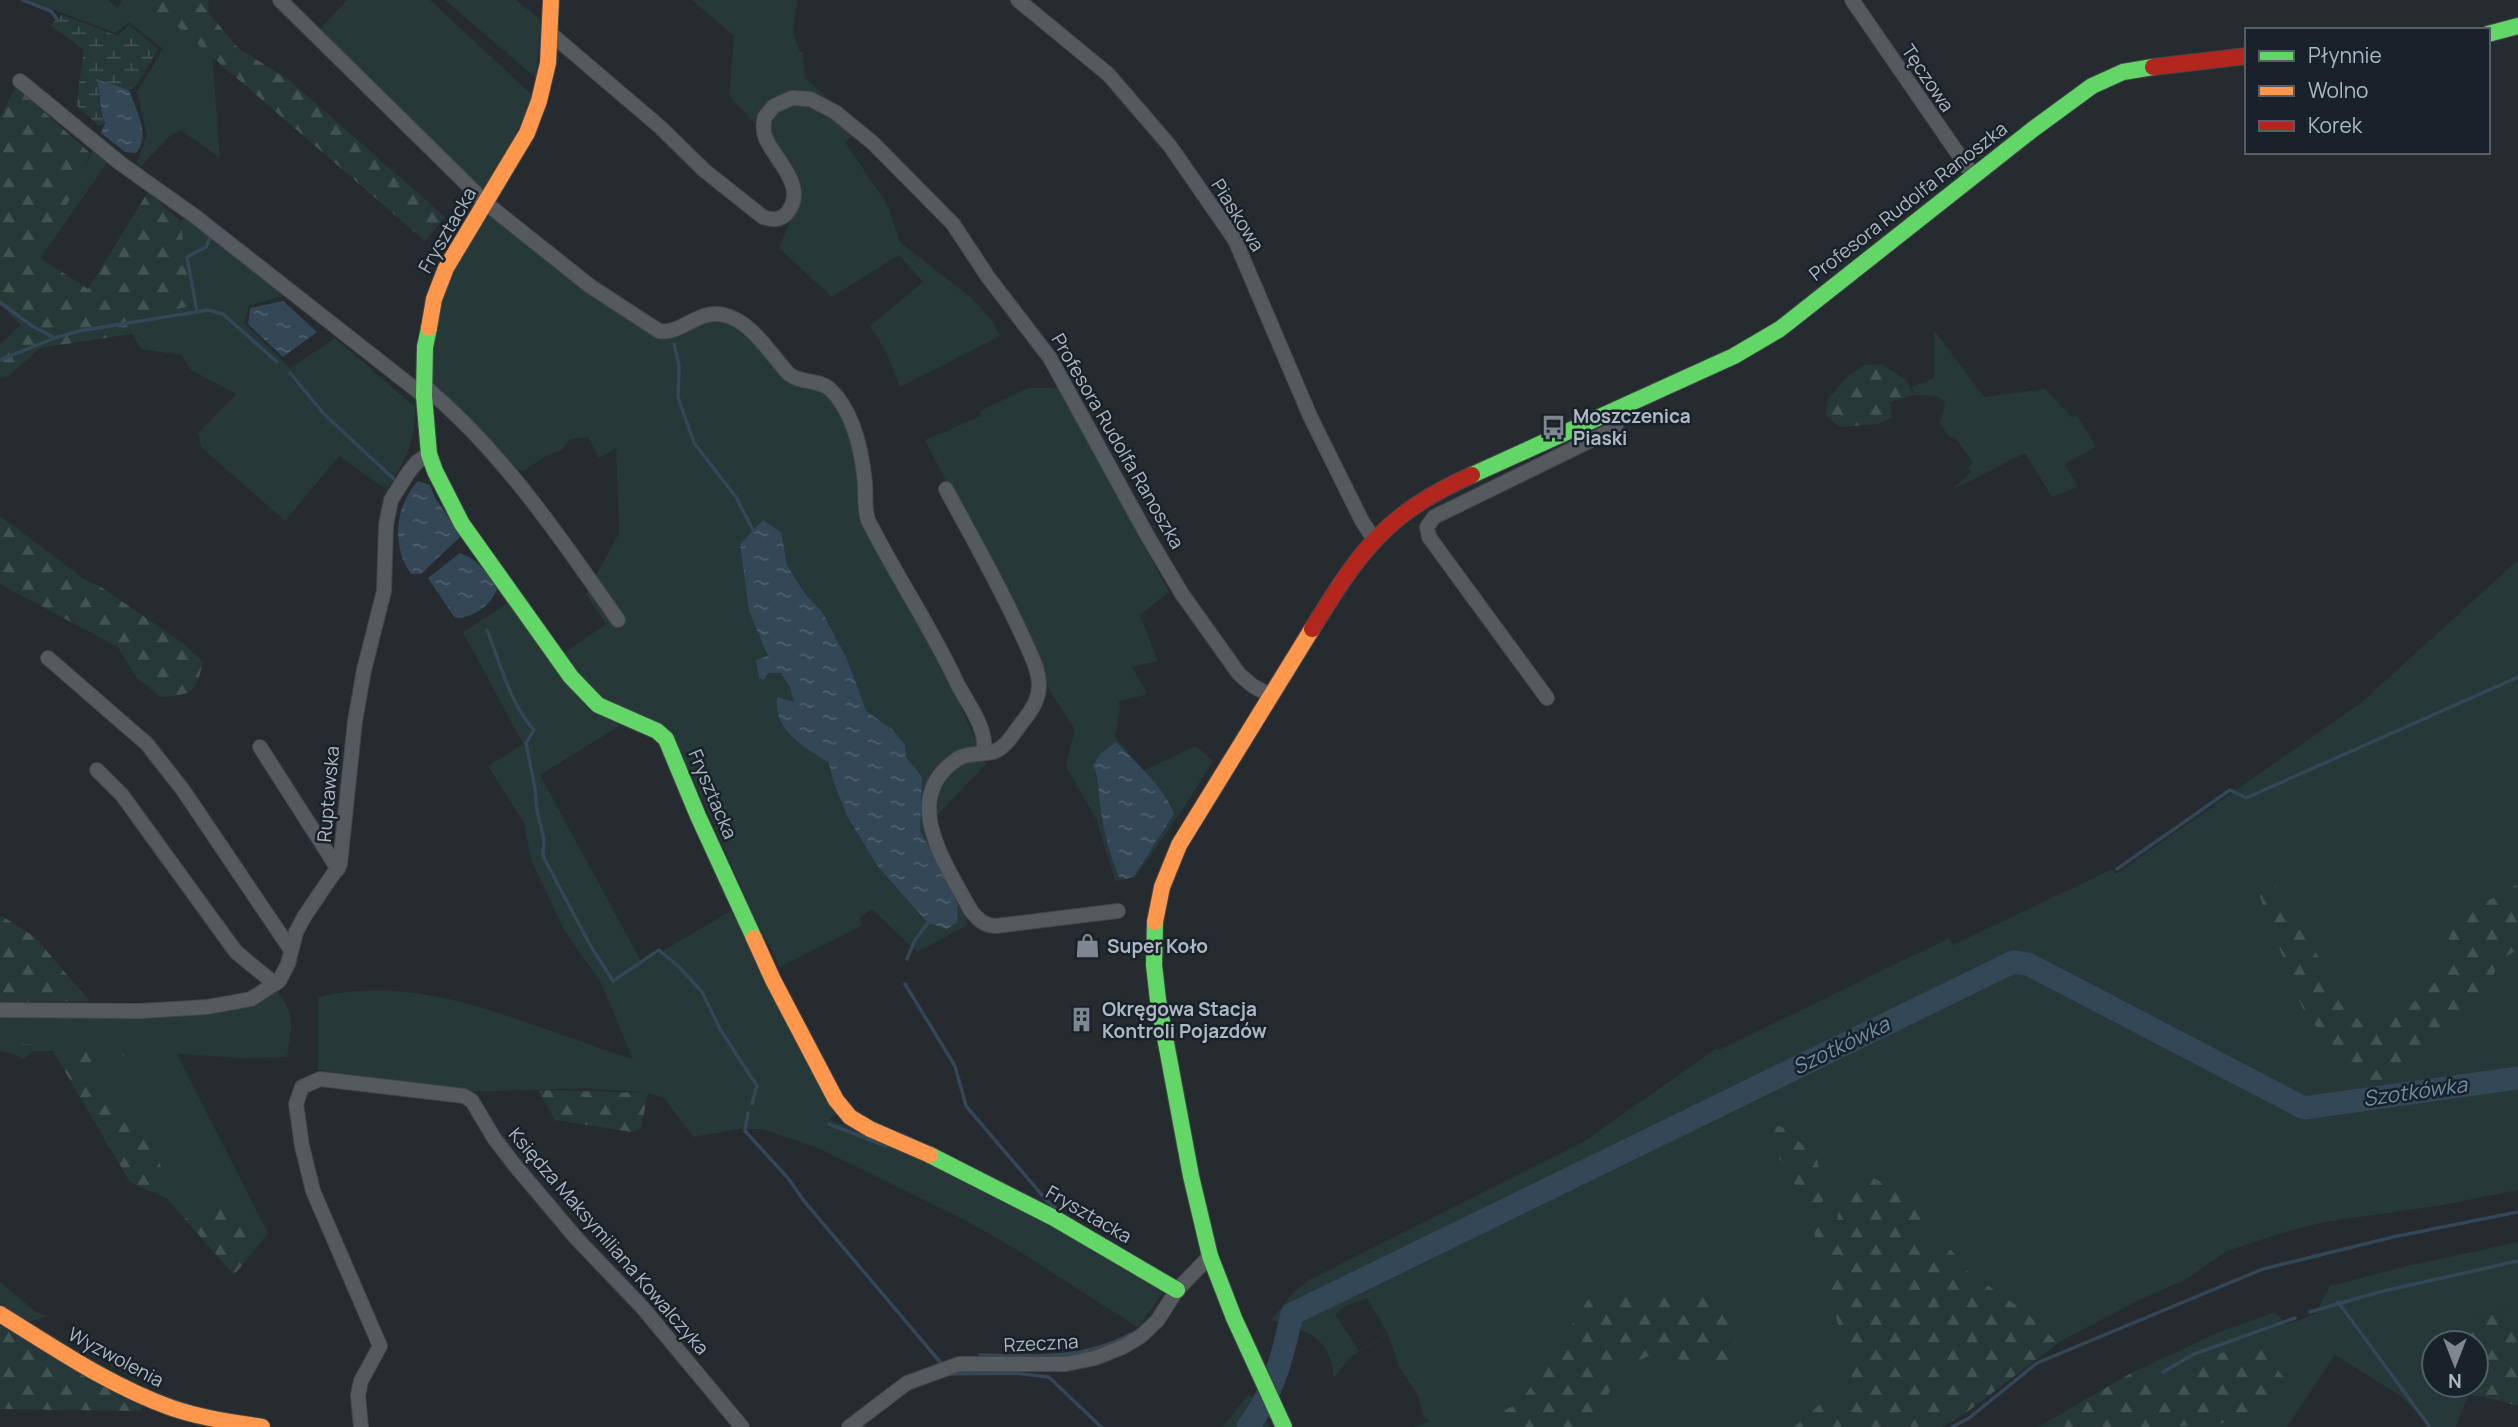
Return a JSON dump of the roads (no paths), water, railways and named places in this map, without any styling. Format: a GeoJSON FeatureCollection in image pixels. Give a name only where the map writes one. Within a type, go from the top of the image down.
{"type":"FeatureCollection","features":[{"type":"Feature","properties":{"kind":"street"},"geometry":{"type":"LineString","coordinates":[[280,0],[487,204],[590,286],[652,329],[669,332],[704,315],[728,315],[754,334],[793,378],[820,383],[832,391],[847,412],[857,442],[868,520],[933,634],[979,723],[984,736],[984,753]]}},
{"type":"Feature","properties":{"kind":"street","name":"Frysztacka"},"geometry":{"type":"LineString","coordinates":[[551,0],[548,63],[539,101],[518,152],[446,268],[434,299],[425,347],[424,391],[429,454],[435,471],[462,524],[571,677],[598,705],[657,731],[666,739],[698,816],[774,980],[836,1100],[850,1117],[1055,1218],[1177,1290]]}},
{"type":"Feature","properties":{"kind":"street","name":"Piaskowa"},"geometry":{"type":"LineString","coordinates":[[1018,0],[1108,74],[1170,146],[1229,231],[1243,254],[1315,427],[1373,538]]}},
{"type":"Feature","properties":{"kind":"street","name":"Tęczowa"},"geometry":{"type":"LineString","coordinates":[[1852,0],[1974,177]]}},
{"type":"Feature","properties":{"kind":"street"},"geometry":{"type":"LineString","coordinates":[[2490,33],[2518,26]]}},
{"type":"Feature","properties":{"kind":"street","name":"Profesora Rudolfa Ranoszka"},"geometry":{"type":"LineString","coordinates":[[550,33],[660,127],[705,172],[763,217],[780,219],[788,212],[793,202],[794,188],[766,139],[764,123],[769,111],[787,99],[810,99],[835,112],[873,143],[953,224],[988,277],[1050,358],[1169,574],[1239,674],[1270,695]]}},
{"type":"Feature","properties":{"kind":"street","name":"Profesora Rudolfa Ranoszka"},"geometry":{"type":"LineString","coordinates":[[1281,1420],[1224,1293],[1200,1218],[1164,1021],[1153,949],[1154,931],[1156,907],[1179,845],[1346,573],[1373,538],[1390,521],[1416,502],[1734,356],[1780,329],[2076,97],[2109,77],[2175,63],[2245,56]]}},
{"type":"Feature","properties":{"kind":"street"},"geometry":{"type":"LineString","coordinates":[[20,81],[120,163],[196,217],[424,391],[446,404],[548,520],[618,620]]}},
{"type":"Feature","properties":{"kind":"street"},"geometry":{"type":"LineString","coordinates":[[1547,698],[1506,638],[1429,537],[1427,527],[1434,517],[1616,428],[1605,415]]}},
{"type":"Feature","properties":{"kind":"street","name":"Ruptawska"},"geometry":{"type":"LineString","coordinates":[[275,984],[288,964],[304,917],[338,869],[345,834],[355,721],[364,670],[384,591],[386,525],[391,500],[417,462],[429,454]]}},
{"type":"Feature","properties":{"kind":"street"},"geometry":{"type":"LineString","coordinates":[[946,489],[1018,626],[1036,668],[1039,685],[1037,698],[1023,721],[1000,748],[957,759],[936,782],[930,802],[929,819],[936,845],[976,918],[986,924],[996,926],[1118,911]]}},
{"type":"Feature","properties":{"kind":"street"},"geometry":{"type":"LineString","coordinates":[[48,658],[147,744],[183,790],[291,950]]}},
{"type":"Feature","properties":{"kind":"street"},"geometry":{"type":"LineString","coordinates":[[260,747],[338,869]]}},
{"type":"Feature","properties":{"kind":"street"},"geometry":{"type":"LineString","coordinates":[[0,1010],[140,1012],[207,1007],[251,999],[275,984],[236,952],[122,795],[97,770]]}},
{"type":"Feature","properties":{"kind":"street","name":"Księdza Maksymiliana Kowalczyka"},"geometry":{"type":"LineString","coordinates":[[361,1427],[358,1395],[361,1381],[380,1346],[313,1191],[302,1146],[296,1104],[302,1087],[320,1079],[464,1096],[472,1101],[513,1163],[577,1239],[642,1307],[742,1427]]}},
{"type":"Feature","properties":{"kind":"street","name":"Rzeczna"},"geometry":{"type":"LineString","coordinates":[[849,1427],[907,1383],[959,1364],[1066,1364],[1114,1351],[1141,1336],[1157,1321],[1177,1290],[1210,1256]]}},
{"type":"Feature","properties":{"kind":"street","name":"Wyzwolenia"},"geometry":{"type":"LineString","coordinates":[[0,1314],[93,1372],[131,1392],[167,1407],[262,1427]]}},
{"type":"Feature","properties":{"kind":"water"},"geometry":{"type":"Polygon","coordinates":[[[96,79],[129,90],[142,130],[141,146],[136,153],[125,152],[101,133],[105,123],[96,79]]]}},
{"type":"Feature","properties":{"kind":"water"},"geometry":{"type":"Polygon","coordinates":[[[283,301],[317,332],[283,357],[248,324],[250,308],[283,301]]]}},
{"type":"Feature","properties":{"kind":"water"},"geometry":{"type":"Polygon","coordinates":[[[418,481],[430,485],[435,498],[461,536],[421,574],[411,574],[400,551],[398,526],[404,502],[418,481]]]}},
{"type":"Feature","properties":{"kind":"water"},"geometry":{"type":"Polygon","coordinates":[[[763,520],[781,532],[787,565],[805,594],[822,612],[847,659],[866,711],[893,730],[905,745],[906,757],[922,777],[920,831],[958,899],[957,922],[947,929],[928,923],[879,868],[847,816],[829,763],[785,729],[777,709],[777,697],[794,702],[790,687],[781,673],[768,673],[764,680],[759,678],[756,660],[768,656],[749,611],[740,544],[763,520]]]}},
{"type":"Feature","properties":{"kind":"water"},"geometry":{"type":"Polygon","coordinates":[[[460,553],[477,563],[497,589],[490,601],[480,610],[469,616],[455,618],[428,578],[460,553]]]}},
{"type":"Feature","properties":{"kind":"water"},"geometry":{"type":"Polygon","coordinates":[[[1116,742],[1157,785],[1174,814],[1134,876],[1126,879],[1119,877],[1110,851],[1093,766],[1100,754],[1116,742]]]}},
{"type":"Feature","properties":{"kind":"waterway"},"geometry":{"type":"LineString","coordinates":[[23,0],[51,11],[57,19]]}},
{"type":"Feature","properties":{"kind":"waterway"},"geometry":{"type":"LineString","coordinates":[[197,312],[187,257],[206,247],[211,235]]}},
{"type":"Feature","properties":{"kind":"waterway"},"geometry":{"type":"LineString","coordinates":[[0,302],[32,326],[55,338]]}},
{"type":"Feature","properties":{"kind":"waterway"},"geometry":{"type":"LineString","coordinates":[[0,360],[79,331],[208,310],[223,314],[277,362]]}},
{"type":"Feature","properties":{"kind":"waterway"},"geometry":{"type":"LineString","coordinates":[[674,344],[679,365],[678,397],[694,443],[736,497],[753,530]]}},
{"type":"Feature","properties":{"kind":"waterway"},"geometry":{"type":"LineString","coordinates":[[290,373],[324,414],[395,480]]}},
{"type":"Feature","properties":{"kind":"waterway"},"geometry":{"type":"LineString","coordinates":[[487,630],[512,696],[534,730],[526,743],[544,839],[543,856],[590,945],[613,981],[659,950],[679,967],[702,992],[720,1029],[757,1086],[752,1104]]}},
{"type":"Feature","properties":{"kind":"waterway"},"geometry":{"type":"LineString","coordinates":[[2117,869],[2230,790],[2246,798],[2518,677]]}},
{"type":"Feature","properties":{"kind":"waterway"},"geometry":{"type":"LineString","coordinates":[[907,959],[915,940],[928,923]]}},
{"type":"Feature","properties":{"kind":"waterway","name":"Szotkówka"},"geometry":{"type":"LineString","coordinates":[[1248,1427],[1271,1387],[1292,1314],[2013,962],[2028,964],[2304,1108],[2518,1078]]}},
{"type":"Feature","properties":{"kind":"waterway"},"geometry":{"type":"LineString","coordinates":[[905,984],[955,1066],[966,1106],[1047,1201],[1059,1211]]}},
{"type":"Feature","properties":{"kind":"waterway"},"geometry":{"type":"LineString","coordinates":[[748,1113],[745,1131],[788,1178],[804,1201],[941,1363]]}},
{"type":"Feature","properties":{"kind":"waterway"},"geometry":{"type":"LineString","coordinates":[[829,1124],[886,1146]]}},
{"type":"Feature","properties":{"kind":"waterway"},"geometry":{"type":"LineString","coordinates":[[1952,1427],[1969,1418],[2037,1363],[2263,1269],[2393,1237],[2518,1212]]}},
{"type":"Feature","properties":{"kind":"waterway"},"geometry":{"type":"LineString","coordinates":[[2310,1312],[2379,1292],[2518,1261]]}},
{"type":"Feature","properties":{"kind":"waterway"},"geometry":{"type":"LineString","coordinates":[[2338,1302],[2430,1427]]}},
{"type":"Feature","properties":{"kind":"waterway"},"geometry":{"type":"LineString","coordinates":[[2163,1372],[2194,1354],[2295,1318]]}},
{"type":"Feature","properties":{"kind":"waterway"},"geometry":{"type":"LineString","coordinates":[[980,1355],[1038,1356],[1076,1353],[1113,1343],[1131,1334]]}},
{"type":"Feature","properties":{"kind":"waterway"},"geometry":{"type":"LineString","coordinates":[[950,1374],[1014,1373],[1049,1377],[1101,1427]]}},
{"type":"Feature","properties":{"kind":"place","name":"Moszczenica Piaski"},"geometry":{"type":"Point","coordinates":[1553,427]}},
{"type":"Feature","properties":{"kind":"place","name":"Super Koło"},"geometry":{"type":"Point","coordinates":[1087,946]}},
{"type":"Feature","properties":{"kind":"place","name":"Okręgowa Stacja Kontroli Pojazdów"},"geometry":{"type":"Point","coordinates":[1082,1020]}}]}
